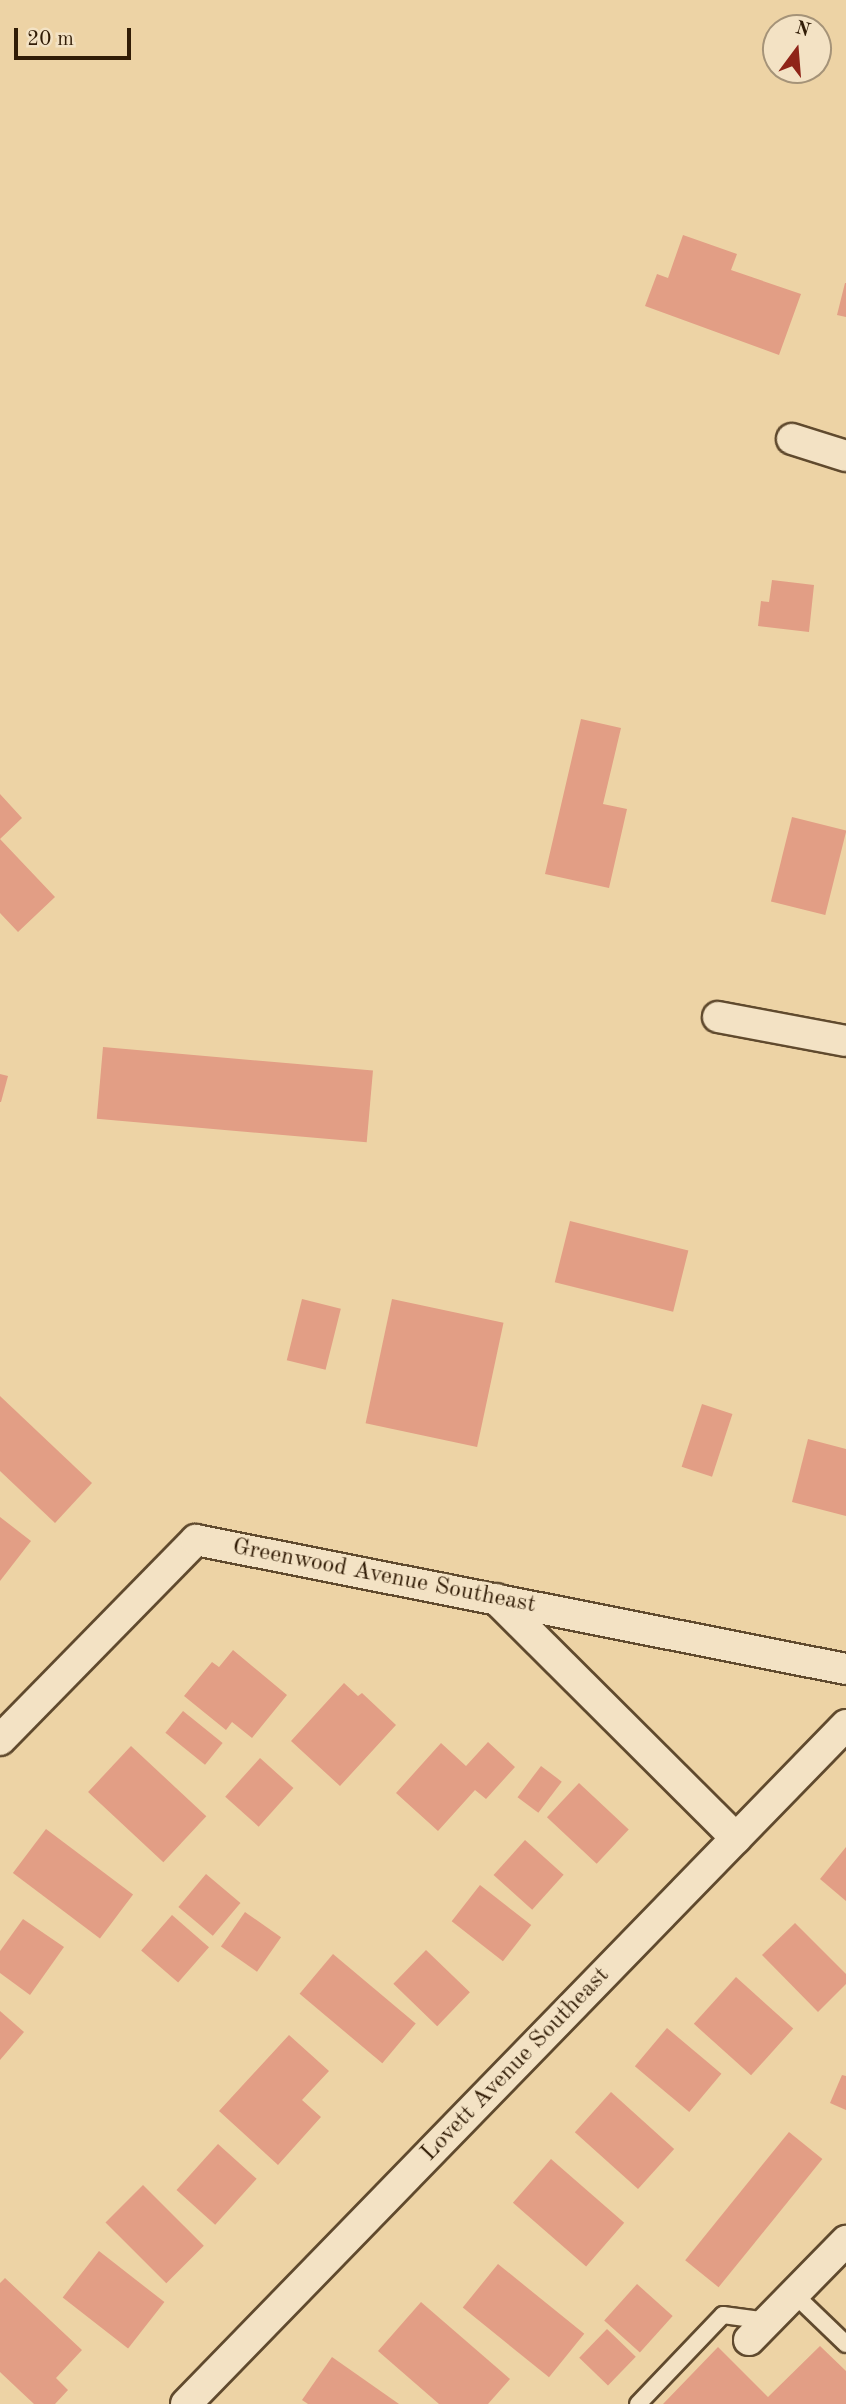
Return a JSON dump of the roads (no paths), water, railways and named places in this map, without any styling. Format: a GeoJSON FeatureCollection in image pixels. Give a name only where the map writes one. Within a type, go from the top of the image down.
{"type":"FeatureCollection","features":[{"type":"Feature","properties":{"kind":"street"},"geometry":{"type":"LineString","coordinates":[[792,439],[846,456]]}},
{"type":"Feature","properties":{"kind":"street"},"geometry":{"type":"LineString","coordinates":[[718,1017],[846,1041]]}},
{"type":"Feature","properties":{"kind":"street","name":"Greenwood Avenue Southeast"},"geometry":{"type":"LineString","coordinates":[[0,1740],[196,1539],[846,1669]]}},
{"type":"Feature","properties":{"kind":"street"},"geometry":{"type":"LineString","coordinates":[[496,1599],[736,1838]]}},
{"type":"Feature","properties":{"kind":"street","name":"Lovett Avenue Southeast"},"geometry":{"type":"LineString","coordinates":[[186,2404],[846,1725]]}},
{"type":"Feature","properties":{"kind":"street"},"geometry":{"type":"LineString","coordinates":[[759,2331],[846,2241]]}},
{"type":"Feature","properties":{"kind":"lane"},"geometry":{"type":"LineString","coordinates":[[794,2294],[846,2344]]}},
{"type":"Feature","properties":{"kind":"lane"},"geometry":{"type":"LineString","coordinates":[[638,2404],[723,2315],[759,2331]]}}]}
